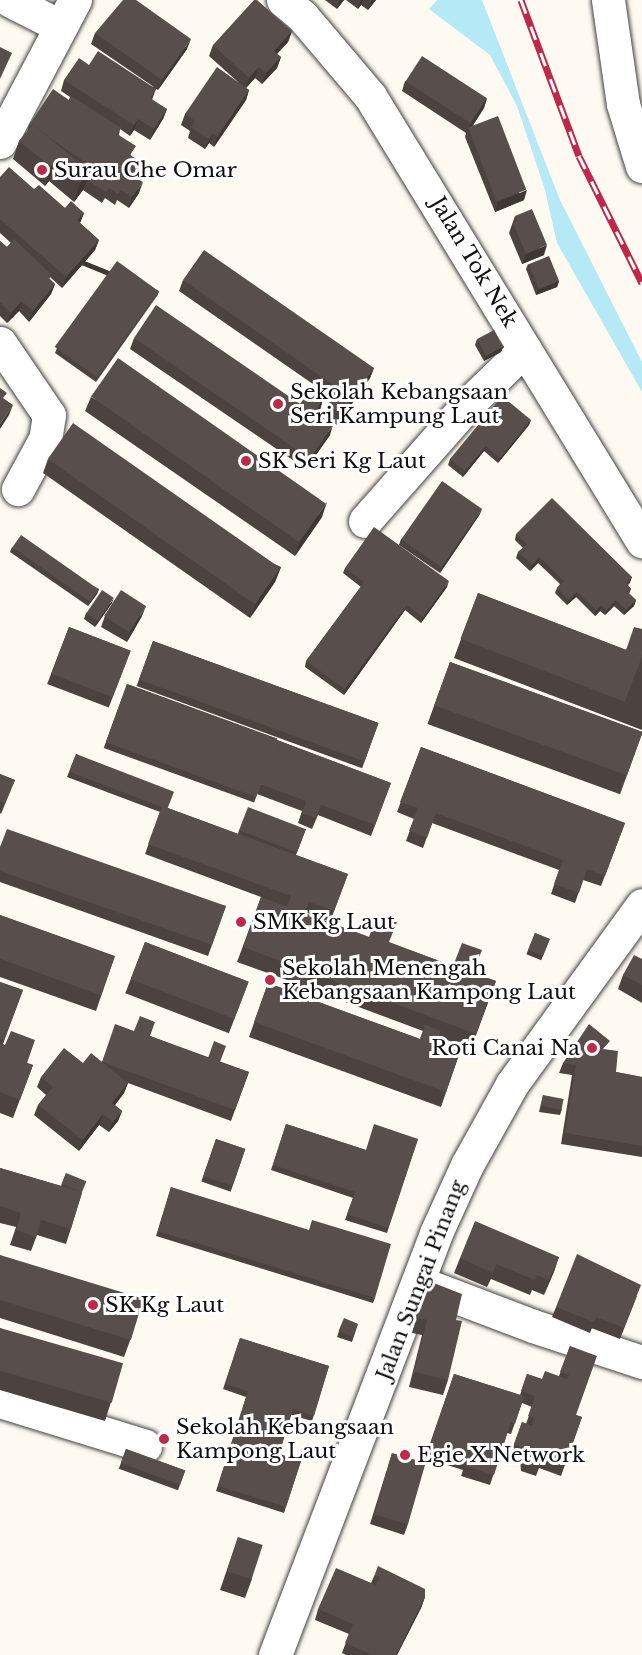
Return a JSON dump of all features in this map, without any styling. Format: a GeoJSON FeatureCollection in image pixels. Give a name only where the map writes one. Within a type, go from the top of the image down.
{"type":"FeatureCollection","features":[{"type":"Feature","properties":{"kind":"street"},"geometry":{"type":"LineString","coordinates":[[0,142],[68,13],[9,0]]}},
{"type":"Feature","properties":{"kind":"street","name":"Jalan Tok Nek"},"geometry":{"type":"LineString","coordinates":[[283,0],[303,16],[370,96],[642,541]]}},
{"type":"Feature","properties":{"kind":"street"},"geometry":{"type":"LineString","coordinates":[[608,0],[623,104],[642,166]]}},
{"type":"Feature","properties":{"kind":"street"},"geometry":{"type":"LineString","coordinates":[[0,343],[49,415],[45,439],[18,489]]}},
{"type":"Feature","properties":{"kind":"street"},"geometry":{"type":"LineString","coordinates":[[365,521],[468,404],[525,349]]}},
{"type":"Feature","properties":{"kind":"street","name":"Jalan Sungai Pinang"},"geometry":{"type":"LineString","coordinates":[[275,1655],[418,1282],[467,1165],[512,1084],[631,938],[642,904]]}},
{"type":"Feature","properties":{"kind":"street"},"geometry":{"type":"LineString","coordinates":[[418,1282],[533,1326],[642,1362]]}},
{"type":"Feature","properties":{"kind":"street"},"geometry":{"type":"LineString","coordinates":[[0,1401],[145,1446]]}},
{"type":"Feature","properties":{"kind":"water"},"geometry":{"type":"Polygon","coordinates":[[[437,0],[482,0],[560,200],[642,362],[642,392],[557,243],[545,190],[517,106],[490,55],[429,9],[437,0]]]}},
{"type":"Feature","properties":{"kind":"building"},"geometry":{"type":"Polygon","coordinates":[[[123,0],[136,0],[191,39],[162,80],[95,33],[123,0]]]}},
{"type":"Feature","properties":{"kind":"building"},"geometry":{"type":"Polygon","coordinates":[[[254,0],[257,0],[292,31],[274,51],[281,57],[266,73],[259,67],[249,78],[213,45],[254,0]]]}},
{"type":"Feature","properties":{"kind":"building"},"geometry":{"type":"Polygon","coordinates":[[[0,47],[12,53],[0,79],[0,47]]]}},
{"type":"Feature","properties":{"kind":"building"},"geometry":{"type":"Polygon","coordinates":[[[98,51],[156,89],[150,98],[167,109],[154,129],[138,119],[134,125],[64,80],[79,58],[89,65],[98,51]]]}},
{"type":"Feature","properties":{"kind":"building"},"geometry":{"type":"Polygon","coordinates":[[[422,56],[487,98],[470,123],[406,81],[422,56]]]}},
{"type":"Feature","properties":{"kind":"building"},"geometry":{"type":"Polygon","coordinates":[[[217,67],[249,90],[217,137],[212,133],[209,139],[191,127],[195,121],[185,114],[217,67]]]}},
{"type":"Feature","properties":{"kind":"building"},"geometry":{"type":"Polygon","coordinates":[[[53,89],[69,100],[71,96],[121,128],[117,134],[136,146],[130,155],[141,162],[132,176],[143,182],[132,197],[121,190],[118,194],[109,188],[106,192],[87,180],[90,172],[87,169],[89,165],[33,124],[29,125],[53,89]]]}},
{"type":"Feature","properties":{"kind":"building"},"geometry":{"type":"Polygon","coordinates":[[[498,116],[526,190],[496,201],[468,127],[498,116]]]}},
{"type":"Feature","properties":{"kind":"building"},"geometry":{"type":"Polygon","coordinates":[[[33,124],[90,172],[80,183],[55,162],[51,167],[19,141],[33,124]]]}},
{"type":"Feature","properties":{"kind":"building"},"geometry":{"type":"Polygon","coordinates":[[[9,167],[34,189],[39,185],[65,208],[71,201],[84,213],[77,220],[99,240],[66,277],[0,219],[0,177],[9,167]]]}},
{"type":"Feature","properties":{"kind":"building"},"geometry":{"type":"Polygon","coordinates":[[[532,209],[547,245],[526,254],[513,223],[517,221],[515,216],[532,209]]]}},
{"type":"Feature","properties":{"kind":"building"},"geometry":{"type":"Polygon","coordinates":[[[14,239],[51,274],[48,277],[55,284],[33,311],[22,301],[11,313],[0,302],[0,241],[7,247],[14,239]]]}},
{"type":"Feature","properties":{"kind":"building"},"geometry":{"type":"Polygon","coordinates":[[[204,250],[374,368],[341,414],[328,405],[339,389],[183,280],[204,250]]]}},
{"type":"Feature","properties":{"kind":"building"},"geometry":{"type":"Polygon","coordinates":[[[549,256],[559,281],[539,289],[529,264],[549,256]]]}},
{"type":"Feature","properties":{"kind":"building"},"geometry":{"type":"Polygon","coordinates":[[[117,261],[159,292],[97,377],[55,347],[117,261]]]}},
{"type":"Feature","properties":{"kind":"building"},"geometry":{"type":"Polygon","coordinates":[[[156,305],[300,404],[310,390],[323,399],[315,412],[333,425],[310,459],[134,338],[156,305]]]}},
{"type":"Feature","properties":{"kind":"building"},"geometry":{"type":"Polygon","coordinates":[[[494,330],[503,347],[486,356],[477,339],[494,330]]]}},
{"type":"Feature","properties":{"kind":"building"},"geometry":{"type":"Polygon","coordinates":[[[118,358],[326,504],[299,542],[91,397],[118,358]]]}},
{"type":"Feature","properties":{"kind":"building"},"geometry":{"type":"Polygon","coordinates":[[[0,388],[7,393],[3,398],[13,405],[0,424],[0,388]]]}},
{"type":"Feature","properties":{"kind":"building"},"geometry":{"type":"Polygon","coordinates":[[[502,396],[531,420],[500,458],[486,446],[465,471],[450,459],[502,396]]]}},
{"type":"Feature","properties":{"kind":"building"},"geometry":{"type":"Polygon","coordinates":[[[73,423],[280,568],[255,604],[48,459],[73,423]]]}},
{"type":"Feature","properties":{"kind":"building"},"geometry":{"type":"Polygon","coordinates":[[[442,481],[482,509],[441,567],[401,539],[442,481]]]}},
{"type":"Feature","properties":{"kind":"building"},"geometry":{"type":"Polygon","coordinates":[[[552,498],[632,577],[626,583],[631,589],[628,592],[636,600],[626,610],[616,600],[607,610],[602,605],[596,610],[577,592],[569,600],[557,588],[564,581],[540,557],[532,565],[518,552],[527,544],[516,534],[552,498]]]}},
{"type":"Feature","properties":{"kind":"building"},"geometry":{"type":"Polygon","coordinates":[[[374,527],[449,581],[423,617],[407,605],[345,689],[306,661],[364,582],[345,568],[374,527]]]}},
{"type":"Feature","properties":{"kind":"building"},"geometry":{"type":"Polygon","coordinates":[[[21,535],[99,589],[90,602],[12,547],[21,535]]]}},
{"type":"Feature","properties":{"kind":"building"},"geometry":{"type":"Polygon","coordinates":[[[102,590],[114,598],[98,621],[86,613],[102,590]]]}},
{"type":"Feature","properties":{"kind":"building"},"geometry":{"type":"Polygon","coordinates":[[[121,590],[146,606],[129,632],[104,616],[121,590]]]}},
{"type":"Feature","properties":{"kind":"building"},"geometry":{"type":"Polygon","coordinates":[[[478,593],[642,656],[625,702],[460,639],[478,593]]]}},
{"type":"Feature","properties":{"kind":"building"},"geometry":{"type":"Polygon","coordinates":[[[69,627],[131,651],[113,697],[51,674],[69,627]]]}},
{"type":"Feature","properties":{"kind":"building"},"geometry":{"type":"Polygon","coordinates":[[[634,627],[642,629],[642,656],[626,650],[634,627]]]}},
{"type":"Feature","properties":{"kind":"building"},"geometry":{"type":"Polygon","coordinates":[[[153,641],[379,723],[365,762],[139,680],[153,641]]]}},
{"type":"Feature","properties":{"kind":"building"},"geometry":{"type":"Polygon","coordinates":[[[450,662],[642,732],[627,775],[434,705],[450,662]]]}},
{"type":"Feature","properties":{"kind":"building"},"geometry":{"type":"Polygon","coordinates":[[[127,684],[277,739],[256,797],[106,742],[127,684]]]}},
{"type":"Feature","properties":{"kind":"building"},"geometry":{"type":"Polygon","coordinates":[[[277,740],[391,783],[375,825],[321,805],[316,818],[302,813],[306,801],[260,784],[277,740]]]}},
{"type":"Feature","properties":{"kind":"building"},"geometry":{"type":"Polygon","coordinates":[[[421,747],[625,823],[605,876],[587,869],[579,893],[554,884],[563,860],[436,813],[427,838],[409,831],[418,808],[400,802],[421,747]]]}},
{"type":"Feature","properties":{"kind":"building"},"geometry":{"type":"Polygon","coordinates":[[[76,754],[174,792],[167,809],[69,772],[76,754]]]}},
{"type":"Feature","properties":{"kind":"building"},"geometry":{"type":"Polygon","coordinates":[[[0,774],[15,780],[5,803],[0,801],[0,774]]]}},
{"type":"Feature","properties":{"kind":"building"},"geometry":{"type":"Polygon","coordinates":[[[162,806],[348,874],[334,911],[309,902],[304,913],[287,907],[291,896],[148,844],[162,806]]]}},
{"type":"Feature","properties":{"kind":"building"},"geometry":{"type":"Polygon","coordinates":[[[248,807],[306,829],[297,853],[239,830],[248,807]]]}},
{"type":"Feature","properties":{"kind":"building"},"geometry":{"type":"Polygon","coordinates":[[[7,829],[226,906],[212,945],[0,871],[0,847],[7,829]]]}},
{"type":"Feature","properties":{"kind":"building"},"geometry":{"type":"Polygon","coordinates":[[[261,897],[369,937],[377,915],[397,922],[389,942],[453,966],[462,943],[482,950],[473,973],[496,981],[476,1034],[243,947],[261,897]]]}},
{"type":"Feature","properties":{"kind":"building"},"geometry":{"type":"Polygon","coordinates":[[[0,915],[115,957],[101,995],[0,959],[0,915]]]}},
{"type":"Feature","properties":{"kind":"building"},"geometry":{"type":"Polygon","coordinates":[[[535,933],[550,939],[543,956],[528,950],[535,933]]]}},
{"type":"Feature","properties":{"kind":"building"},"geometry":{"type":"Polygon","coordinates":[[[145,942],[249,982],[234,1019],[131,979],[145,942]]]}},
{"type":"Feature","properties":{"kind":"building"},"geometry":{"type":"Polygon","coordinates":[[[634,955],[642,959],[642,985],[623,975],[634,955]]]}},
{"type":"Feature","properties":{"kind":"building"},"geometry":{"type":"Polygon","coordinates":[[[292,975],[307,980],[302,996],[420,1039],[425,1025],[441,1031],[436,1043],[460,1052],[446,1092],[254,1022],[268,983],[287,990],[292,975]]]}},
{"type":"Feature","properties":{"kind":"building"},"geometry":{"type":"Polygon","coordinates":[[[0,982],[23,990],[4,1040],[0,1039],[0,982]]]}},
{"type":"Feature","properties":{"kind":"building"},"geometry":{"type":"Polygon","coordinates":[[[140,1016],[155,1022],[150,1036],[208,1058],[214,1041],[226,1046],[220,1062],[249,1072],[235,1110],[102,1062],[115,1024],[134,1031],[140,1016]]]}},
{"type":"Feature","properties":{"kind":"building"},"geometry":{"type":"Polygon","coordinates":[[[589,1024],[610,1041],[603,1049],[618,1051],[616,1072],[642,1077],[642,1146],[565,1133],[576,1065],[563,1063],[589,1024]]]}},
{"type":"Feature","properties":{"kind":"building"},"geometry":{"type":"Polygon","coordinates":[[[11,1031],[35,1040],[27,1063],[33,1065],[20,1100],[0,1092],[0,1043],[5,1045],[11,1031]]]}},
{"type":"Feature","properties":{"kind":"building"},"geometry":{"type":"Polygon","coordinates":[[[64,1048],[83,1063],[91,1053],[128,1083],[112,1103],[122,1111],[113,1122],[103,1114],[83,1140],[38,1105],[53,1087],[41,1077],[64,1048]]]}},
{"type":"Feature","properties":{"kind":"building"},"geometry":{"type":"Polygon","coordinates":[[[543,1095],[564,1099],[562,1110],[541,1106],[543,1095]]]}},
{"type":"Feature","properties":{"kind":"building"},"geometry":{"type":"Polygon","coordinates":[[[286,1124],[366,1150],[374,1124],[418,1139],[388,1228],[347,1214],[355,1192],[273,1165],[286,1124]]]}},
{"type":"Feature","properties":{"kind":"building"},"geometry":{"type":"Polygon","coordinates":[[[216,1139],[245,1149],[233,1186],[203,1176],[216,1139]]]}},
{"type":"Feature","properties":{"kind":"building"},"geometry":{"type":"Polygon","coordinates":[[[0,1168],[82,1192],[71,1229],[41,1220],[36,1237],[16,1230],[21,1213],[0,1206],[0,1168]]]}},
{"type":"Feature","properties":{"kind":"building"},"geometry":{"type":"Polygon","coordinates":[[[66,1173],[86,1181],[82,1192],[62,1184],[66,1173]]]}},
{"type":"Feature","properties":{"kind":"building"},"geometry":{"type":"Polygon","coordinates":[[[171,1187],[309,1230],[312,1220],[391,1244],[375,1298],[158,1231],[171,1187]]]}},
{"type":"Feature","properties":{"kind":"building"},"geometry":{"type":"Polygon","coordinates":[[[475,1221],[559,1257],[549,1280],[537,1275],[535,1280],[496,1264],[493,1273],[460,1258],[475,1221]]]}},
{"type":"Feature","properties":{"kind":"building"},"geometry":{"type":"Polygon","coordinates":[[[577,1254],[641,1285],[624,1328],[596,1317],[594,1322],[556,1307],[577,1254]]]}},
{"type":"Feature","properties":{"kind":"building"},"geometry":{"type":"Polygon","coordinates":[[[0,1255],[143,1299],[131,1340],[0,1300],[0,1255]]]}},
{"type":"Feature","properties":{"kind":"building"},"geometry":{"type":"Polygon","coordinates":[[[426,1280],[462,1294],[456,1320],[462,1321],[448,1380],[414,1372],[427,1320],[417,1318],[426,1280]]]}},
{"type":"Feature","properties":{"kind":"building"},"geometry":{"type":"Polygon","coordinates":[[[344,1318],[358,1324],[352,1337],[339,1331],[344,1318]]]}},
{"type":"Feature","properties":{"kind":"building"},"geometry":{"type":"Polygon","coordinates":[[[0,1328],[123,1363],[112,1403],[0,1371],[0,1328]]]}},
{"type":"Feature","properties":{"kind":"building"},"geometry":{"type":"Polygon","coordinates":[[[240,1338],[329,1366],[314,1416],[293,1409],[279,1454],[301,1461],[286,1507],[218,1486],[248,1391],[225,1384],[240,1338]]]}},
{"type":"Feature","properties":{"kind":"building"},"geometry":{"type":"Polygon","coordinates":[[[570,1346],[597,1356],[576,1415],[582,1417],[565,1466],[542,1458],[540,1466],[525,1461],[524,1448],[514,1445],[522,1422],[532,1426],[534,1418],[528,1416],[535,1396],[521,1391],[527,1374],[542,1379],[545,1371],[567,1379],[569,1375],[560,1372],[570,1346]]]}},
{"type":"Feature","properties":{"kind":"building"},"geometry":{"type":"Polygon","coordinates":[[[454,1374],[524,1396],[515,1424],[511,1422],[494,1475],[465,1466],[467,1460],[429,1448],[454,1374]]]}},
{"type":"Feature","properties":{"kind":"building"},"geometry":{"type":"Polygon","coordinates":[[[126,1449],[185,1471],[180,1485],[121,1463],[126,1449]]]}},
{"type":"Feature","properties":{"kind":"building"},"geometry":{"type":"Polygon","coordinates":[[[392,1453],[426,1463],[408,1524],[374,1515],[392,1453]]]}},
{"type":"Feature","properties":{"kind":"building"},"geometry":{"type":"Polygon","coordinates":[[[238,1537],[263,1545],[252,1579],[227,1571],[238,1537]]]}},
{"type":"Feature","properties":{"kind":"building"},"geometry":{"type":"Polygon","coordinates":[[[378,1566],[425,1589],[425,1597],[396,1655],[373,1655],[345,1643],[353,1624],[318,1609],[336,1568],[376,1585],[380,1577],[375,1574],[378,1566]]]}},
{"type":"Feature","properties":{"kind":"railway"},"geometry":{"type":"LineString","coordinates":[[521,0],[579,156],[642,283]]}},
{"type":"Feature","properties":{"kind":"place","name":"Surau Che Omar"},"geometry":{"type":"Point","coordinates":[42,170]}},
{"type":"Feature","properties":{"kind":"place","name":"Sekolah Kebangsaan Seri Kampung Laut"},"geometry":{"type":"Point","coordinates":[278,404]}},
{"type":"Feature","properties":{"kind":"place","name":"SK Seri Kg Laut"},"geometry":{"type":"Point","coordinates":[246,461]}},
{"type":"Feature","properties":{"kind":"place","name":"SMK Kg Laut"},"geometry":{"type":"Point","coordinates":[241,922]}},
{"type":"Feature","properties":{"kind":"place","name":"Sekolah Menengah Kebangsaan Kampong Laut"},"geometry":{"type":"Point","coordinates":[270,980]}},
{"type":"Feature","properties":{"kind":"place","name":"Roti Canai Na"},"geometry":{"type":"Point","coordinates":[592,1048]}},
{"type":"Feature","properties":{"kind":"place","name":"SK Kg Laut"},"geometry":{"type":"Point","coordinates":[93,1305]}},
{"type":"Feature","properties":{"kind":"place","name":"Sekolah Kebangsaan Kampong Laut"},"geometry":{"type":"Point","coordinates":[164,1439]}},
{"type":"Feature","properties":{"kind":"place","name":"Egie X Network"},"geometry":{"type":"Point","coordinates":[405,1455]}}]}
